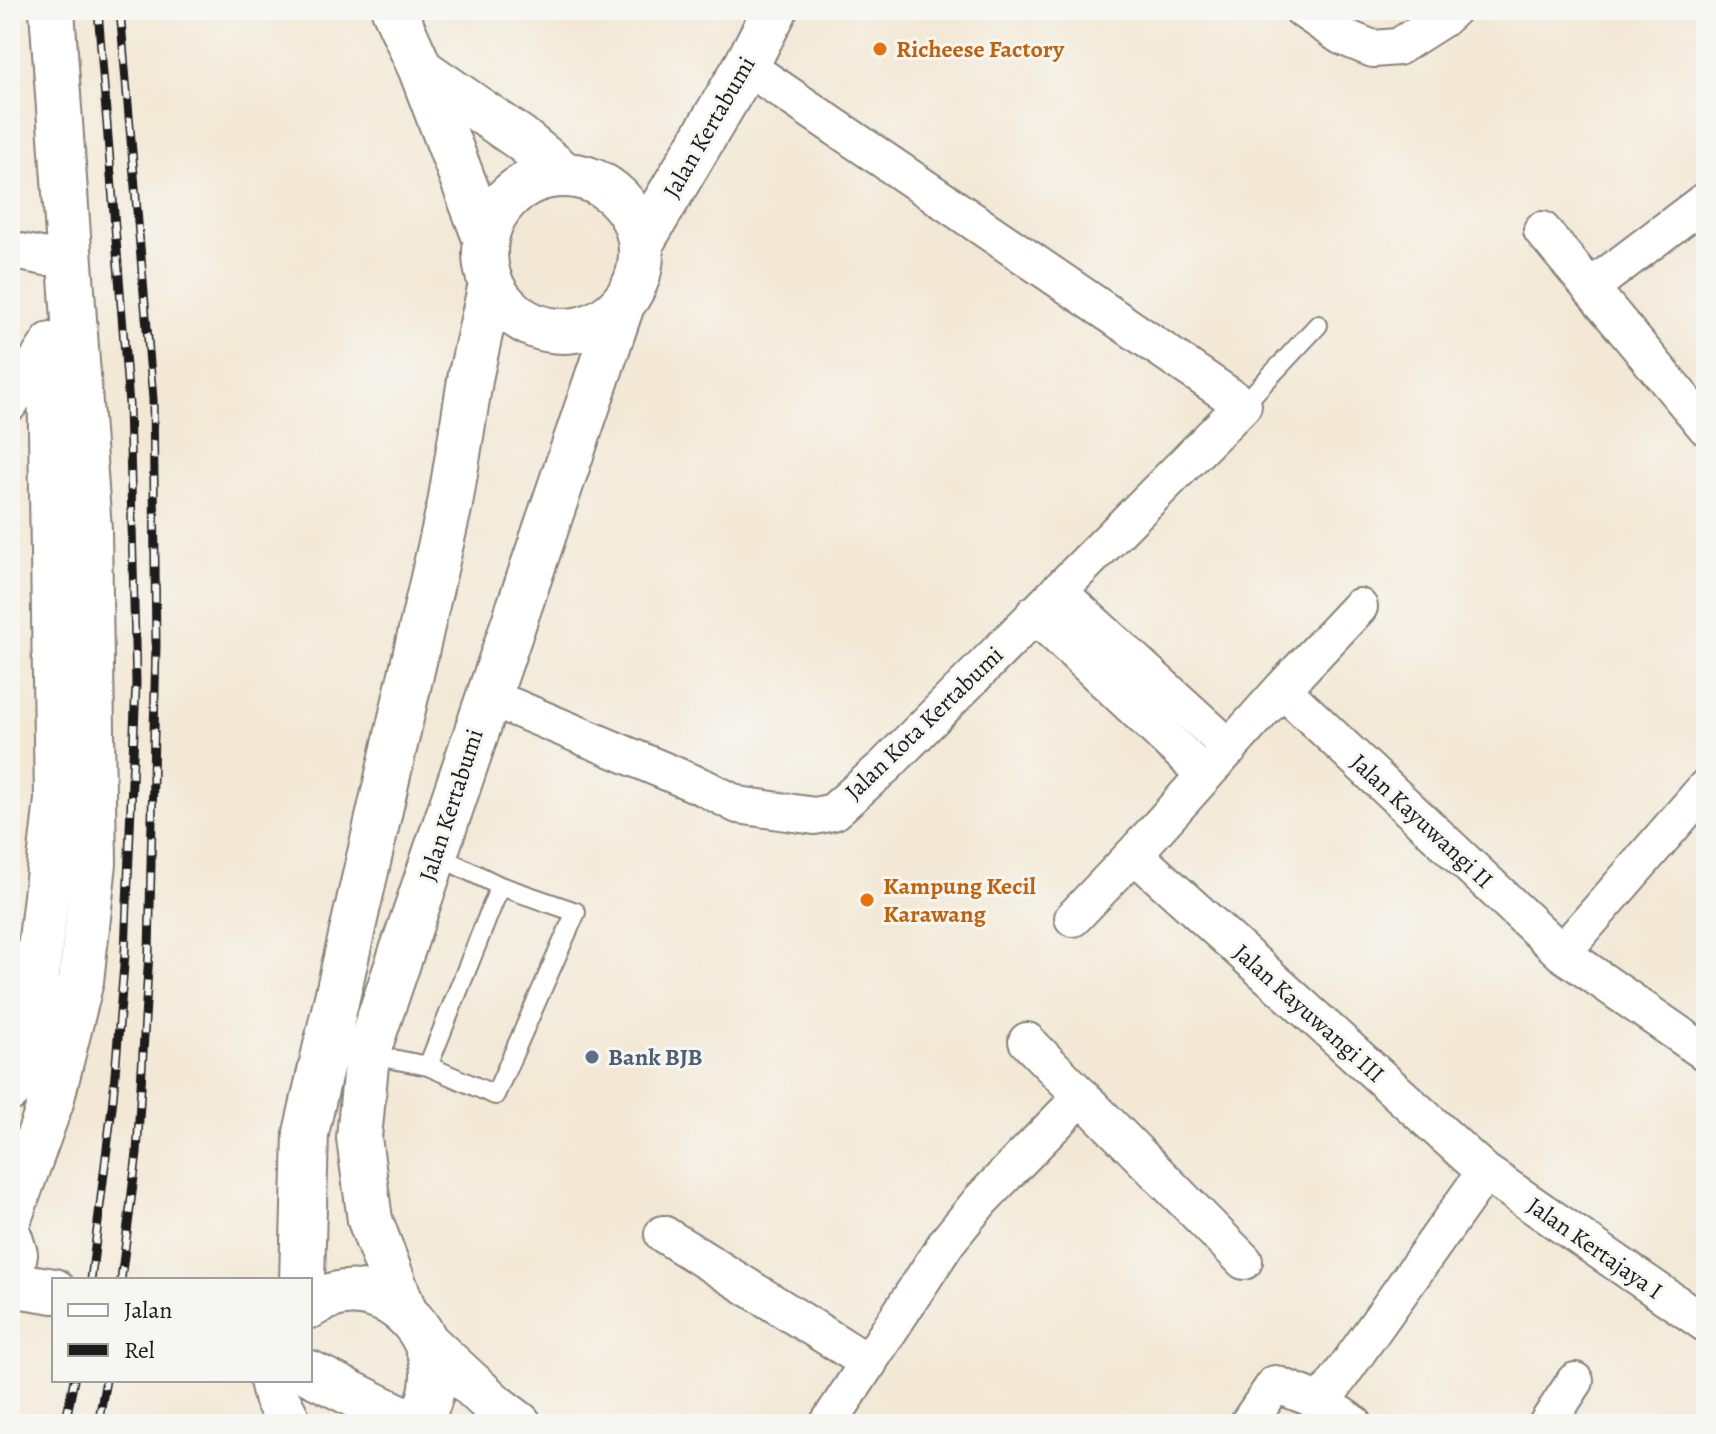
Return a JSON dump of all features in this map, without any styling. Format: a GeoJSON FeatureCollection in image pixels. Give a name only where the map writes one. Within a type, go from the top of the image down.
{"type":"FeatureCollection","features":[{"type":"Feature","properties":{"kind":"main road"},"geometry":{"type":"LineString","coordinates":[[10,1089],[36,984],[57,800],[50,341],[28,253],[25,10]]}},
{"type":"Feature","properties":{"kind":"main road"},"geometry":{"type":"LineString","coordinates":[[10,1216],[51,1102],[81,981],[94,863],[89,530],[52,10]]}},
{"type":"Feature","properties":{"kind":"main road"},"geometry":{"type":"LineString","coordinates":[[394,10],[421,70],[485,238],[486,269],[503,303],[520,318],[551,330],[584,328],[604,319],[622,305],[634,287],[641,265],[641,243],[635,222],[623,203],[607,187],[586,178],[564,174],[540,178],[521,186],[502,203],[485,238]]}},
{"type":"Feature","properties":{"kind":"main road","name":"Jalan Kertabumi"},"geometry":{"type":"LineString","coordinates":[[641,243],[746,66],[775,10]]}},
{"type":"Feature","properties":{"kind":"main road"},"geometry":{"type":"LineString","coordinates":[[421,70],[520,138],[564,174]]}},
{"type":"Feature","properties":{"kind":"main road"},"geometry":{"type":"LineString","coordinates":[[302,1278],[306,1133],[443,534],[471,374],[491,284]]}},
{"type":"Feature","properties":{"kind":"main road","name":"Jalan Kertabumi"},"geometry":{"type":"LineString","coordinates":[[415,1424],[430,1398],[434,1379],[432,1360],[370,1220],[359,1138],[367,1054],[622,305]]}},
{"type":"Feature","properties":{"kind":"main road"},"geometry":{"type":"LineString","coordinates":[[10,1238],[15,1254],[10,1281],[52,1291]]}},
{"type":"Feature","properties":{"kind":"main road"},"geometry":{"type":"LineString","coordinates":[[312,1305],[334,1295],[353,1294],[389,1302],[495,1406],[519,1424]]}},
{"type":"Feature","properties":{"kind":"main road"},"geometry":{"type":"LineString","coordinates":[[312,1374],[415,1424]]}},
{"type":"Feature","properties":{"kind":"main road"},"geometry":{"type":"LineString","coordinates":[[253,1424],[271,1382]]}},
{"type":"Feature","properties":{"kind":"main road"},"geometry":{"type":"LineString","coordinates":[[272,1382],[276,1397],[290,1424]]}},
{"type":"Feature","properties":{"kind":"street"},"geometry":{"type":"LineString","coordinates":[[1303,10],[1341,36],[1373,49],[1398,47],[1452,10]]}},
{"type":"Feature","properties":{"kind":"street"},"geometry":{"type":"LineString","coordinates":[[746,66],[1243,405]]}},
{"type":"Feature","properties":{"kind":"street"},"geometry":{"type":"LineString","coordinates":[[1590,288],[1706,200]]}},
{"type":"Feature","properties":{"kind":"street"},"geometry":{"type":"LineString","coordinates":[[1542,230],[1706,427]]}},
{"type":"Feature","properties":{"kind":"street"},"geometry":{"type":"LineString","coordinates":[[10,403],[50,341]]}},
{"type":"Feature","properties":{"kind":"street","name":"Jalan Kota Kertabumi"},"geometry":{"type":"LineString","coordinates":[[487,696],[705,788],[738,805],[815,816],[833,812],[885,766],[1243,405]]}},
{"type":"Feature","properties":{"kind":"street"},"geometry":{"type":"LineString","coordinates":[[1046,603],[1230,748]]}},
{"type":"Feature","properties":{"kind":"street"},"geometry":{"type":"LineString","coordinates":[[1046,603],[1205,775]]}},
{"type":"Feature","properties":{"kind":"street"},"geometry":{"type":"LineString","coordinates":[[1073,918],[1359,607]]}},
{"type":"Feature","properties":{"kind":"street","name":"Jalan Kayuwangi II"},"geometry":{"type":"LineString","coordinates":[[1282,689],[1562,953],[1706,1053]]}},
{"type":"Feature","properties":{"kind":"street"},"geometry":{"type":"LineString","coordinates":[[1562,953],[1702,798]]}},
{"type":"Feature","properties":{"kind":"street","name":"Jalan Kayuwangi III"},"geometry":{"type":"LineString","coordinates":[[1134,854],[1485,1172]]}},
{"type":"Feature","properties":{"kind":"street"},"geometry":{"type":"LineString","coordinates":[[1027,1041],[1244,1261]]}},
{"type":"Feature","properties":{"kind":"street"},"geometry":{"type":"LineString","coordinates":[[828,1424],[947,1242],[981,1200],[1082,1096]]}},
{"type":"Feature","properties":{"kind":"street"},"geometry":{"type":"LineString","coordinates":[[1322,1402],[1485,1172]]}},
{"type":"Feature","properties":{"kind":"street","name":"Jalan Kertajaya I"},"geometry":{"type":"LineString","coordinates":[[1485,1172],[1706,1324]]}},
{"type":"Feature","properties":{"kind":"street"},"geometry":{"type":"LineString","coordinates":[[663,1234],[869,1363]]}},
{"type":"Feature","properties":{"kind":"street"},"geometry":{"type":"LineString","coordinates":[[1547,1424],[1575,1381]]}},
{"type":"Feature","properties":{"kind":"street"},"geometry":{"type":"LineString","coordinates":[[1248,1424],[1275,1384],[1322,1402],[1354,1424]]}},
{"type":"Feature","properties":{"kind":"lane","name":"Jalan Kota Kertabumi"},"geometry":{"type":"LineString","coordinates":[[1243,405],[1318,325]]}},
{"type":"Feature","properties":{"kind":"lane"},"geometry":{"type":"LineString","coordinates":[[367,1054],[428,1066],[495,1095],[576,912],[500,886],[434,854]]}},
{"type":"Feature","properties":{"kind":"lane"},"geometry":{"type":"LineString","coordinates":[[428,1066],[500,886]]}},
{"type":"Feature","properties":{"kind":"railway"},"geometry":{"type":"LineString","coordinates":[[91,1278],[113,1099],[125,953],[136,683],[129,405],[98,10]]}},
{"type":"Feature","properties":{"kind":"railway"},"geometry":{"type":"LineString","coordinates":[[120,10],[153,399],[156,645],[149,952],[137,1153],[121,1278]]}},
{"type":"Feature","properties":{"kind":"railway"},"geometry":{"type":"LineString","coordinates":[[65,1424],[74,1382]]}},
{"type":"Feature","properties":{"kind":"railway"},"geometry":{"type":"LineString","coordinates":[[98,1424],[106,1382]]}},
{"type":"Feature","properties":{"kind":"place","name":"Richeese Factory"},"geometry":{"type":"Point","coordinates":[880,49]}},
{"type":"Feature","properties":{"kind":"place","name":"Kampung Kecil Karawang"},"geometry":{"type":"Point","coordinates":[867,900]}},
{"type":"Feature","properties":{"kind":"place","name":"Bank BJB"},"geometry":{"type":"Point","coordinates":[592,1057]}}]}
